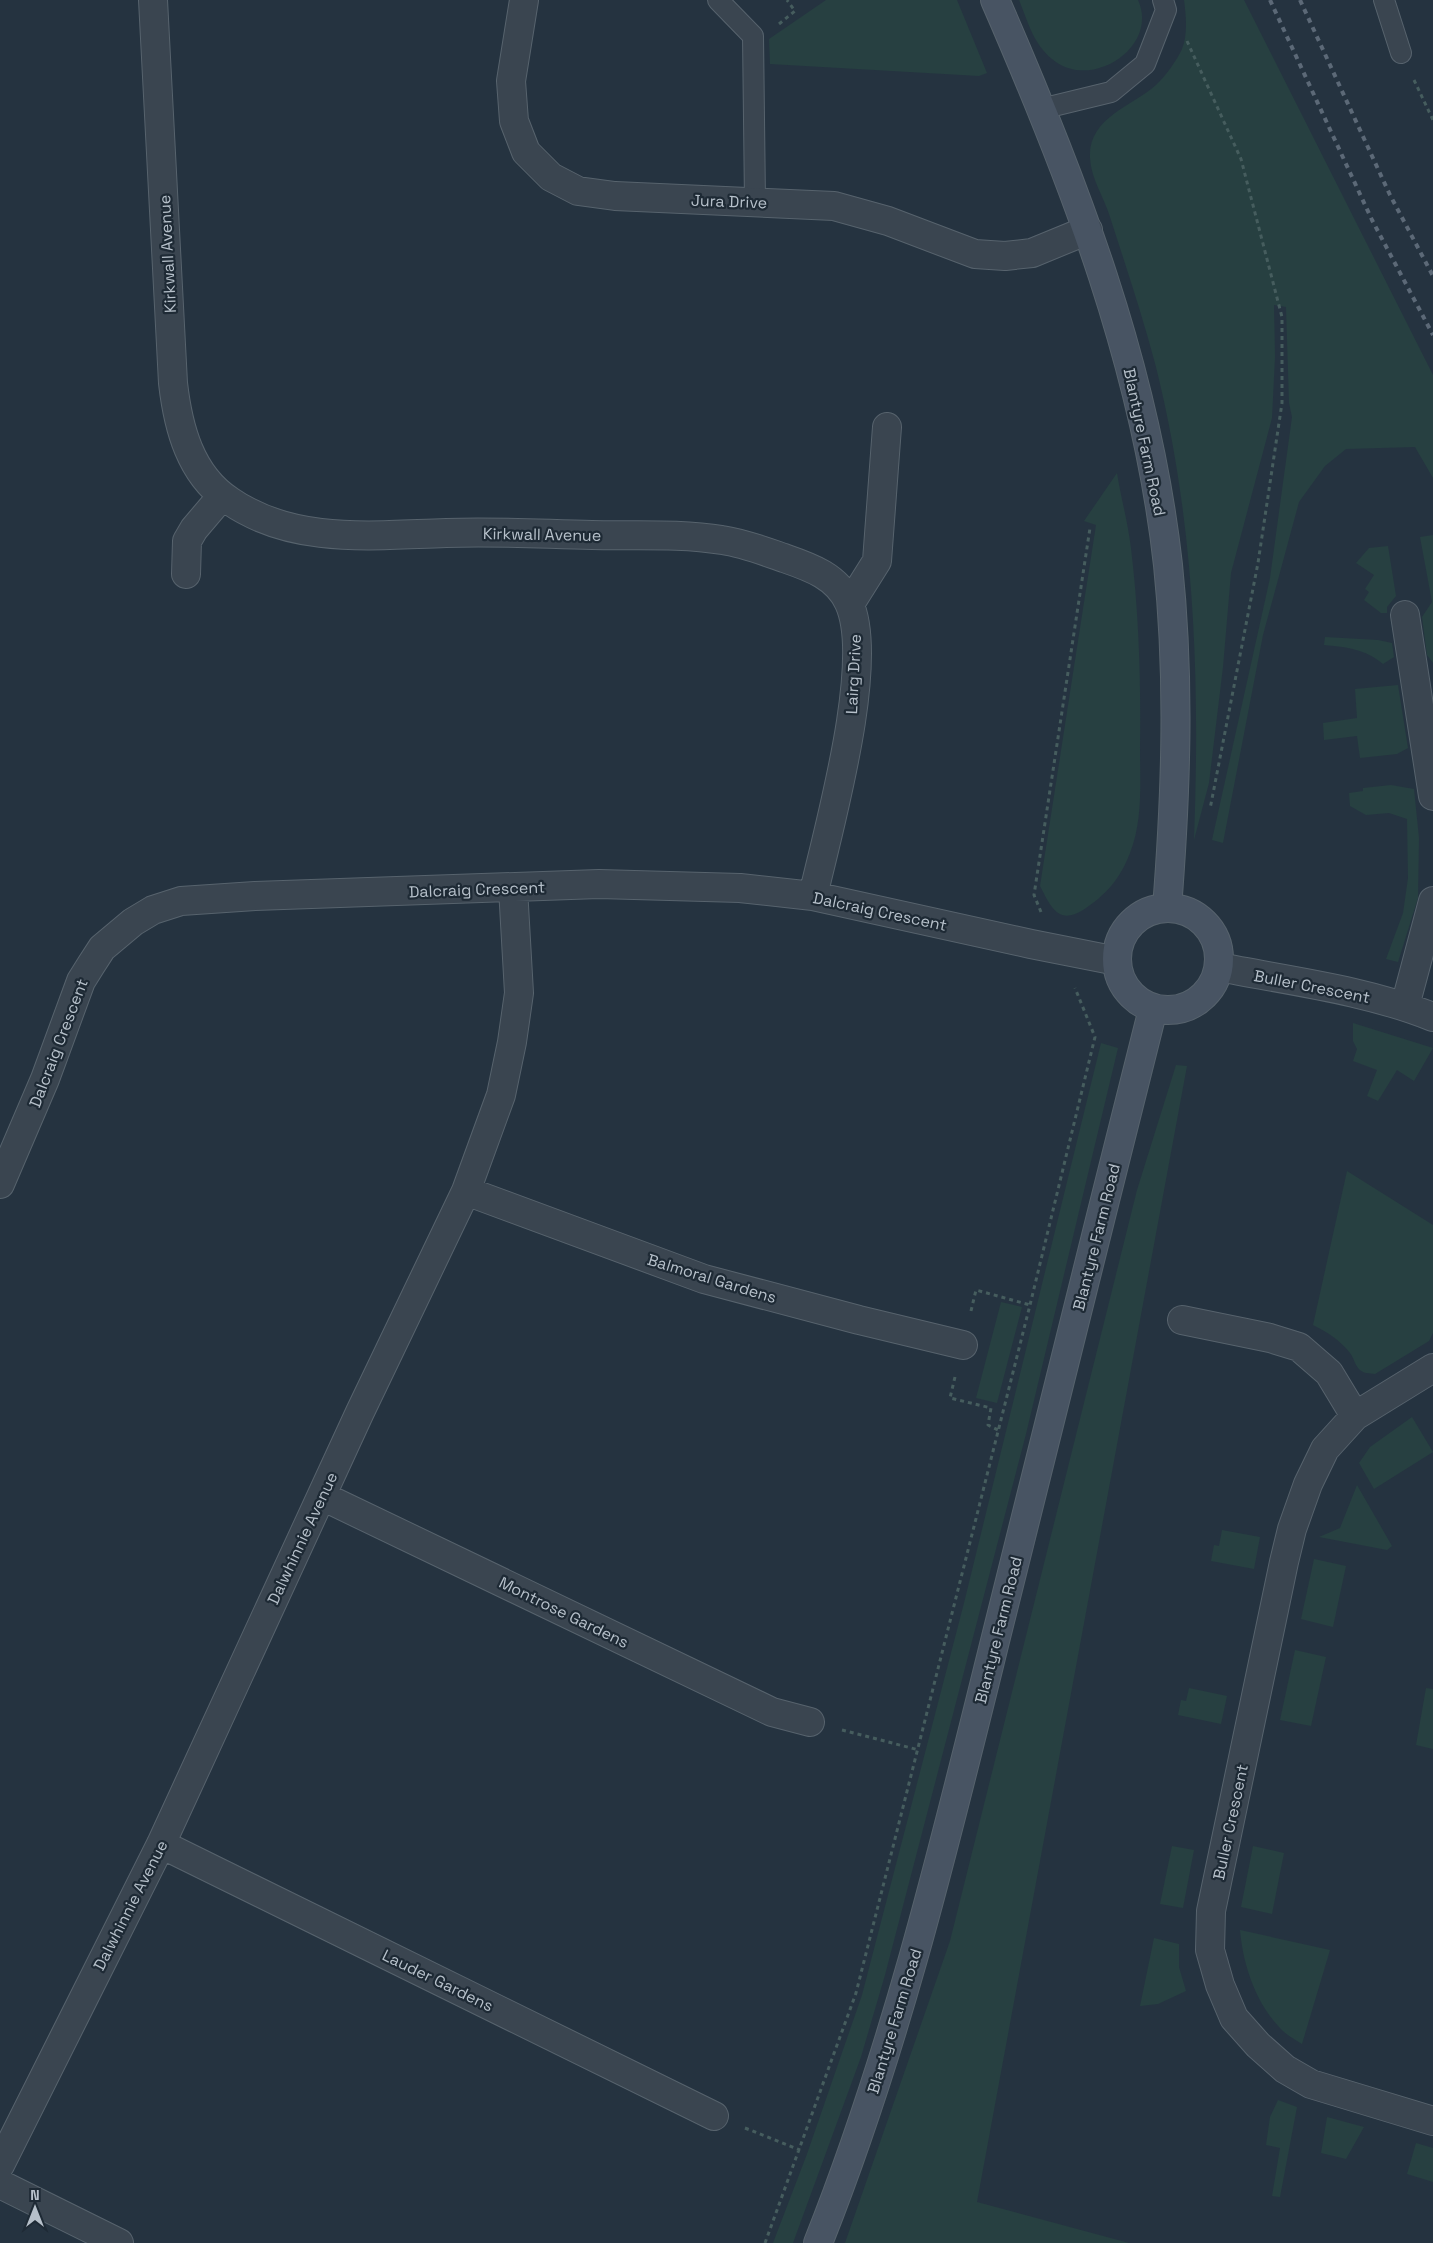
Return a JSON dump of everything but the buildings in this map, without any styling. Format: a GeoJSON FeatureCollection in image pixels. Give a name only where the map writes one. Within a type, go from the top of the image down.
{"type":"FeatureCollection","features":[{"type":"Feature","properties":{"kind":"main road","name":"Blantyre Farm Road"},"geometry":{"type":"LineString","coordinates":[[995,0],[1041,108],[1110,292],[1137,393],[1151,459],[1168,566],[1176,711],[1175,795],[1167,908]]}},
{"type":"Feature","properties":{"kind":"main road"},"geometry":{"type":"LineString","coordinates":[[1167,908],[1185,911],[1200,919],[1212,933],[1219,949],[1219,967],[1214,984],[1202,998],[1188,1007],[1170,1011],[1153,1009],[1141,1004],[1124,986],[1119,975],[1117,961],[1118,946],[1125,932],[1136,919],[1151,911],[1167,908]]}},
{"type":"Feature","properties":{"kind":"main road","name":"Blantyre Farm Road"},"geometry":{"type":"LineString","coordinates":[[818,2243],[864,2117],[917,1948],[1153,1009]]}},
{"type":"Feature","properties":{"kind":"street","name":"Kirkwall Avenue"},"geometry":{"type":"LineString","coordinates":[[153,0],[176,413],[182,435],[190,453],[222,496],[265,519],[285,526],[329,535],[392,536],[446,533],[549,533],[668,536],[722,540],[755,548],[815,570],[840,588],[850,604]]}},
{"type":"Feature","properties":{"kind":"street","name":"Jura Drive"},"geometry":{"type":"LineString","coordinates":[[524,0],[511,81],[514,121],[526,152],[551,177],[578,191],[615,196],[834,206],[888,221],[975,254],[1005,256],[1032,252],[1088,230]]}},
{"type":"Feature","properties":{"kind":"street"},"geometry":{"type":"LineString","coordinates":[[850,604],[877,561],[887,426]]}},
{"type":"Feature","properties":{"kind":"street"},"geometry":{"type":"LineString","coordinates":[[186,574],[187,541],[194,529],[222,496]]}},
{"type":"Feature","properties":{"kind":"street","name":"Lairg Drive"},"geometry":{"type":"LineString","coordinates":[[813,896],[851,717],[857,633],[850,604]]}},
{"type":"Feature","properties":{"kind":"street"},"geometry":{"type":"LineString","coordinates":[[1405,615],[1426,700],[1433,796]]}},
{"type":"Feature","properties":{"kind":"street","name":"Dalcraig Crescent"},"geometry":{"type":"LineString","coordinates":[[0,1184],[6,1155],[45,1079],[81,981],[102,948],[120,932],[153,910],[181,902],[255,896],[598,884],[668,884],[740,888],[813,896],[1057,950],[1117,961]]}},
{"type":"Feature","properties":{"kind":"street","name":"Dalwhinnie Avenue"},"geometry":{"type":"LineString","coordinates":[[0,2164],[161,1844],[466,1191],[501,1095],[512,1042],[518,993],[513,888]]}},
{"type":"Feature","properties":{"kind":"street"},"geometry":{"type":"LineString","coordinates":[[1405,1006],[1433,901]]}},
{"type":"Feature","properties":{"kind":"street","name":"Buller Crescent"},"geometry":{"type":"LineString","coordinates":[[1219,967],[1405,1006],[1433,1017]]}},
{"type":"Feature","properties":{"kind":"street","name":"Balmoral Gardens"},"geometry":{"type":"LineString","coordinates":[[466,1191],[704,1279],[963,1345]]}},
{"type":"Feature","properties":{"kind":"street"},"geometry":{"type":"LineString","coordinates":[[1182,1320],[1270,1338],[1299,1347],[1329,1373],[1355,1416]]}},
{"type":"Feature","properties":{"kind":"street","name":"Buller Crescent"},"geometry":{"type":"LineString","coordinates":[[1433,1368],[1355,1416],[1326,1449],[1308,1484],[1292,1529],[1211,1911],[1210,1950],[1220,1985],[1234,2018],[1258,2045],[1286,2069],[1311,2084],[1433,2121]]}},
{"type":"Feature","properties":{"kind":"street","name":"Montrose Gardens"},"geometry":{"type":"LineString","coordinates":[[322,1496],[772,1712],[810,1722]]}},
{"type":"Feature","properties":{"kind":"street","name":"Lauder Gardens"},"geometry":{"type":"LineString","coordinates":[[161,1844],[714,2116]]}},
{"type":"Feature","properties":{"kind":"street"},"geometry":{"type":"LineString","coordinates":[[0,2184],[119,2243]]}},
{"type":"Feature","properties":{"kind":"lane"},"geometry":{"type":"LineString","coordinates":[[718,0],[753,36],[755,202]]}},
{"type":"Feature","properties":{"kind":"lane"},"geometry":{"type":"LineString","coordinates":[[1384,0],[1401,53]]}},
{"type":"Feature","properties":{"kind":"lane"},"geometry":{"type":"LineString","coordinates":[[1041,108],[1111,92],[1132,75],[1145,64],[1164,5]]}},
{"type":"Feature","properties":{"kind":"path"},"geometry":{"type":"LineString","coordinates":[[1164,5],[1180,25],[1241,159],[1282,317],[1282,403],[1278,431],[1258,563],[1209,812]]}},
{"type":"Feature","properties":{"kind":"path"},"geometry":{"type":"LineString","coordinates":[[1401,53],[1433,120]]}},
{"type":"Feature","properties":{"kind":"path"},"geometry":{"type":"LineString","coordinates":[[765,2243],[856,1994],[919,1750],[1095,1037],[1034,895],[1090,528]]}},
{"type":"Feature","properties":{"kind":"path"},"geometry":{"type":"LineString","coordinates":[[998,1430],[988,1425],[991,1408],[950,1398],[976,1290],[1030,1305]]}},
{"type":"Feature","properties":{"kind":"path"},"geometry":{"type":"LineString","coordinates":[[810,1722],[919,1750]]}},
{"type":"Feature","properties":{"kind":"path"},"geometry":{"type":"LineString","coordinates":[[714,2116],[800,2150]]}},
{"type":"Feature","properties":{"kind":"green space"},"geometry":{"type":"Polygon","coordinates":[[[826,0],[957,0],[987,73],[979,76],[770,64],[769,39],[826,0]]]}},
{"type":"Feature","properties":{"kind":"green space"},"geometry":{"type":"Polygon","coordinates":[[[1019,0],[1138,0],[1142,17],[1139,33],[1131,47],[1119,58],[1104,66],[1088,70],[1071,69],[1056,62],[1042,49],[1033,34],[1019,0]]]}},
{"type":"Feature","properties":{"kind":"green space"},"geometry":{"type":"Polygon","coordinates":[[[1184,0],[1244,0],[1433,375],[1433,478],[1415,447],[1346,449],[1325,466],[1299,502],[1263,635],[1223,843],[1212,840],[1270,578],[1292,417],[1289,403],[1286,307],[1274,305],[1275,357],[1272,418],[1231,573],[1223,667],[1209,783],[1194,840],[1196,780],[1195,661],[1187,543],[1179,484],[1169,426],[1151,348],[1110,217],[1095,181],[1090,158],[1091,144],[1103,123],[1156,85],[1177,58],[1182,49],[1186,31],[1184,0]]]}},
{"type":"Feature","properties":{"kind":"green space"},"geometry":{"type":"Polygon","coordinates":[[[1117,473],[1131,548],[1138,623],[1140,698],[1139,815],[1130,853],[1117,879],[1105,892],[1083,910],[1067,916],[1056,911],[1051,906],[1040,886],[1096,525],[1084,521],[1117,473]]]}},
{"type":"Feature","properties":{"kind":"green space"},"geometry":{"type":"Polygon","coordinates":[[[1433,535],[1433,663],[1427,655],[1422,617],[1432,602],[1420,537],[1433,535]]]}},
{"type":"Feature","properties":{"kind":"green space"},"geometry":{"type":"Polygon","coordinates":[[[1388,546],[1396,596],[1387,607],[1387,613],[1381,613],[1364,600],[1369,592],[1365,589],[1374,575],[1356,563],[1369,548],[1388,546]]]}},
{"type":"Feature","properties":{"kind":"green space"},"geometry":{"type":"Polygon","coordinates":[[[1325,637],[1378,640],[1392,643],[1394,657],[1383,664],[1362,652],[1324,645],[1325,637]]]}},
{"type":"Feature","properties":{"kind":"green space"},"geometry":{"type":"Polygon","coordinates":[[[1398,685],[1408,748],[1397,754],[1360,758],[1357,736],[1324,740],[1323,723],[1357,718],[1355,689],[1398,685]]]}},
{"type":"Feature","properties":{"kind":"green space"},"geometry":{"type":"Polygon","coordinates":[[[1391,785],[1414,789],[1419,838],[1418,898],[1398,962],[1386,959],[1403,913],[1408,878],[1407,819],[1389,813],[1366,815],[1350,806],[1349,793],[1363,791],[1363,788],[1391,785]]]}},
{"type":"Feature","properties":{"kind":"green space"},"geometry":{"type":"Polygon","coordinates":[[[1353,1023],[1433,1048],[1414,1081],[1397,1070],[1378,1101],[1367,1096],[1377,1070],[1353,1061],[1357,1049],[1353,1041],[1353,1023]]]}},
{"type":"Feature","properties":{"kind":"green space"},"geometry":{"type":"Polygon","coordinates":[[[1101,1043],[1118,1048],[1026,1434],[885,1975],[861,2057],[793,2243],[773,2243],[807,2154],[862,1995],[964,1603],[1101,1043]]]}},
{"type":"Feature","properties":{"kind":"green space"},"geometry":{"type":"Polygon","coordinates":[[[1176,1065],[1187,1066],[977,2202],[1129,2243],[845,2243],[950,1941],[1137,1190],[1176,1065]]]}},
{"type":"Feature","properties":{"kind":"green space"},"geometry":{"type":"Polygon","coordinates":[[[1347,1171],[1433,1225],[1433,1333],[1429,1341],[1375,1374],[1365,1373],[1360,1370],[1342,1344],[1313,1325],[1347,1171]]]}},
{"type":"Feature","properties":{"kind":"green space"},"geometry":{"type":"Polygon","coordinates":[[[1001,1302],[1022,1307],[997,1403],[976,1398],[1001,1302]]]}},
{"type":"Feature","properties":{"kind":"green space"},"geometry":{"type":"Polygon","coordinates":[[[1412,1417],[1433,1452],[1374,1489],[1359,1463],[1370,1447],[1412,1417]]]}},
{"type":"Feature","properties":{"kind":"green space"},"geometry":{"type":"Polygon","coordinates":[[[1357,1485],[1392,1546],[1387,1550],[1319,1537],[1340,1528],[1357,1485]]]}},
{"type":"Feature","properties":{"kind":"green space"},"geometry":{"type":"Polygon","coordinates":[[[1222,1530],[1260,1537],[1254,1569],[1211,1561],[1214,1545],[1219,1546],[1222,1530]]]}},
{"type":"Feature","properties":{"kind":"green space"},"geometry":{"type":"Polygon","coordinates":[[[1314,1559],[1346,1566],[1333,1627],[1301,1619],[1314,1559]]]}},
{"type":"Feature","properties":{"kind":"green space"},"geometry":{"type":"Polygon","coordinates":[[[1295,1650],[1326,1657],[1311,1726],[1280,1720],[1295,1650]]]}},
{"type":"Feature","properties":{"kind":"green space"},"geometry":{"type":"Polygon","coordinates":[[[1189,1688],[1227,1696],[1221,1724],[1178,1715],[1181,1700],[1186,1701],[1189,1688]]]}},
{"type":"Feature","properties":{"kind":"green space"},"geometry":{"type":"Polygon","coordinates":[[[1426,1688],[1433,1689],[1433,1749],[1416,1745],[1426,1688]]]}},
{"type":"Feature","properties":{"kind":"green space"},"geometry":{"type":"Polygon","coordinates":[[[1172,1846],[1194,1850],[1183,1908],[1160,1904],[1172,1846]]]}},
{"type":"Feature","properties":{"kind":"green space"},"geometry":{"type":"Polygon","coordinates":[[[1253,1846],[1284,1853],[1272,1914],[1241,1907],[1253,1846]]]}},
{"type":"Feature","properties":{"kind":"green space"},"geometry":{"type":"Polygon","coordinates":[[[1240,1930],[1330,1950],[1302,2044],[1283,2031],[1258,1997],[1244,1957],[1240,1930]]]}},
{"type":"Feature","properties":{"kind":"green space"},"geometry":{"type":"Polygon","coordinates":[[[1154,1938],[1179,1944],[1179,1967],[1186,1991],[1158,2004],[1140,2006],[1154,1938]]]}},
{"type":"Feature","properties":{"kind":"green space"},"geometry":{"type":"Polygon","coordinates":[[[1278,2100],[1297,2107],[1280,2197],[1272,2196],[1280,2148],[1266,2145],[1270,2117],[1278,2100]]]}},
{"type":"Feature","properties":{"kind":"green space"},"geometry":{"type":"Polygon","coordinates":[[[1327,2117],[1364,2127],[1346,2159],[1321,2153],[1327,2117]]]}},
{"type":"Feature","properties":{"kind":"green space"},"geometry":{"type":"Polygon","coordinates":[[[1416,2143],[1433,2148],[1433,2182],[1407,2174],[1416,2143]]]}},
{"type":"Feature","properties":{"kind":"railway"},"geometry":{"type":"LineString","coordinates":[[1270,0],[1372,220],[1433,335]]}},
{"type":"Feature","properties":{"kind":"railway"},"geometry":{"type":"LineString","coordinates":[[1300,0],[1390,195],[1433,276]]}}]}
